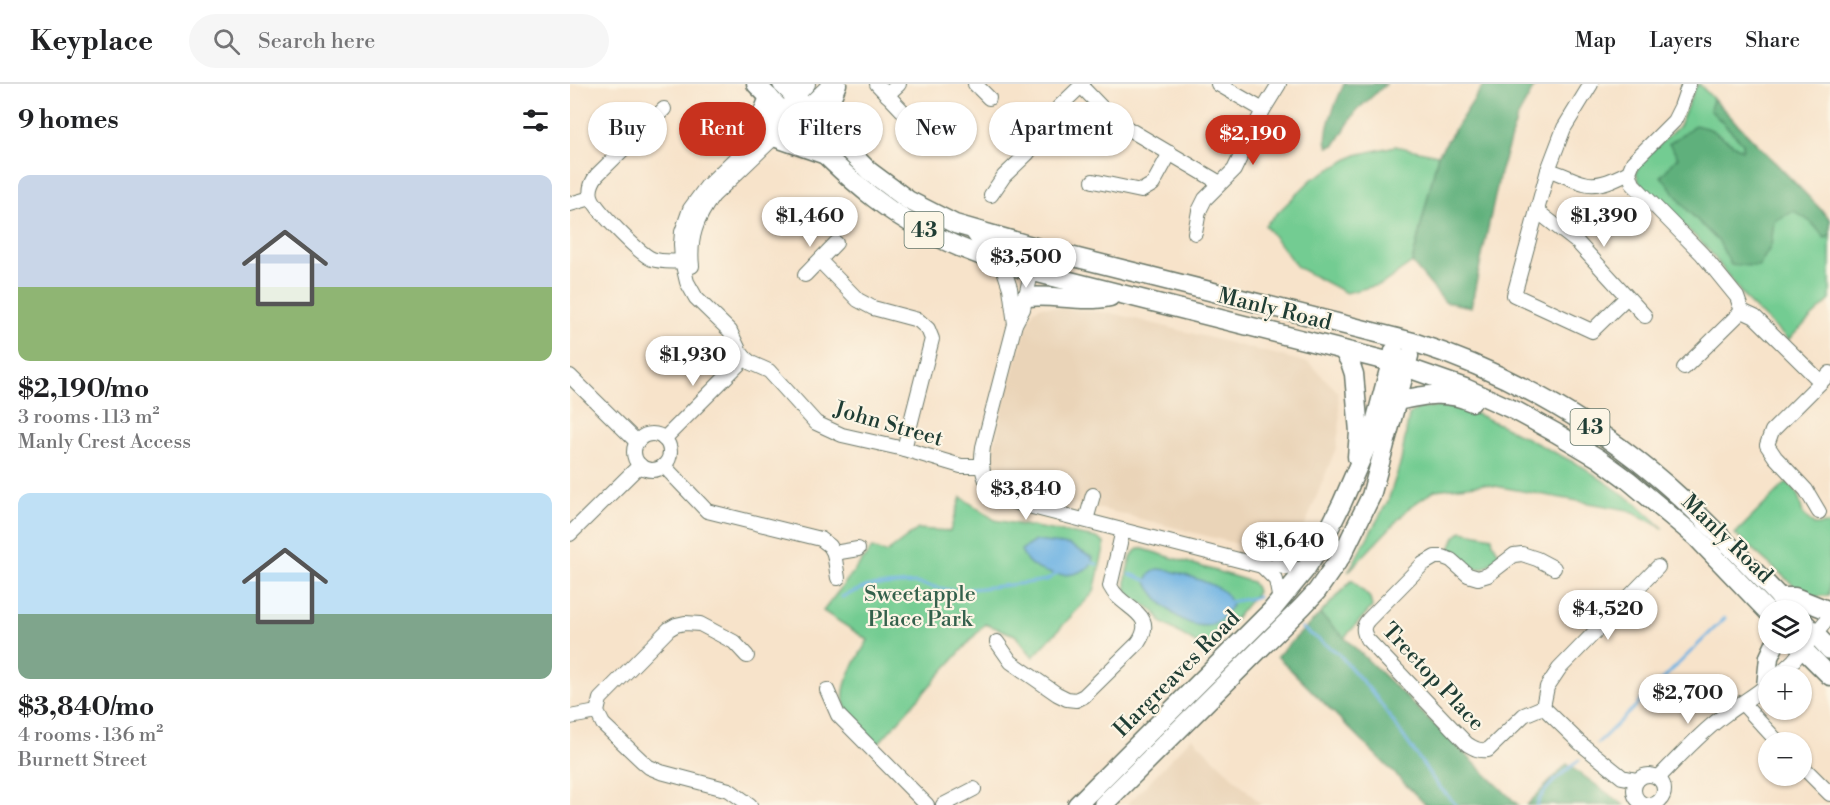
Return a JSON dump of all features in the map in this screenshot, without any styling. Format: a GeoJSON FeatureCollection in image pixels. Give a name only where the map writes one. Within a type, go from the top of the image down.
{"type":"FeatureCollection","features":[{"type":"Feature","properties":{"kind":"main road","name":"Manly Road"},"geometry":{"type":"LineString","coordinates":[[756,84],[769,97],[779,102]]}},
{"type":"Feature","properties":{"kind":"main road","name":"Manly Road"},"geometry":{"type":"LineString","coordinates":[[782,84],[791,102]]}},
{"type":"Feature","properties":{"kind":"main road"},"geometry":{"type":"LineString","coordinates":[[830,102],[837,84]]}},
{"type":"Feature","properties":{"kind":"main road"},"geometry":{"type":"LineString","coordinates":[[766,105],[769,97]]}},
{"type":"Feature","properties":{"kind":"main road"},"geometry":{"type":"LineString","coordinates":[[774,137],[778,138]]}},
{"type":"Feature","properties":{"kind":"main road","name":"Manly Road"},"geometry":{"type":"LineString","coordinates":[[828,156],[855,182],[892,211],[958,248],[1002,264],[1399,364],[1466,388],[1515,411],[1556,433],[1605,464],[1668,513],[1696,537],[1758,602]]}},
{"type":"Feature","properties":{"kind":"main road","name":"Manly Road"},"geometry":{"type":"LineString","coordinates":[[854,156],[887,185],[938,217],[971,230],[1405,340],[1464,360],[1516,384],[1554,404],[1608,439],[1679,496],[1782,600]]}},
{"type":"Feature","properties":{"kind":"main road"},"geometry":{"type":"LineString","coordinates":[[1026,297],[1096,300],[1121,294]]}},
{"type":"Feature","properties":{"kind":"main road","name":"Hargreaves Road"},"geometry":{"type":"LineString","coordinates":[[1078,805],[1280,601],[1305,570],[1323,541],[1355,474],[1399,364],[1405,340]]}},
{"type":"Feature","properties":{"kind":"main road"},"geometry":{"type":"LineString","coordinates":[[1343,350],[1353,369],[1355,386],[1359,432],[1355,474]]}},
{"type":"Feature","properties":{"kind":"main road","name":"Hargreaves Road"},"geometry":{"type":"LineString","coordinates":[[1103,805],[1302,606],[1331,572],[1354,534],[1371,496],[1397,401],[1399,364]]}},
{"type":"Feature","properties":{"kind":"main road"},"geometry":{"type":"LineString","coordinates":[[1397,401],[1433,395],[1457,396],[1537,433],[1556,433]]}},
{"type":"Feature","properties":{"kind":"main road"},"geometry":{"type":"LineString","coordinates":[[1779,597],[1795,597],[1830,613]]}},
{"type":"Feature","properties":{"kind":"main road"},"geometry":{"type":"LineString","coordinates":[[1812,641],[1830,650]]}},
{"type":"Feature","properties":{"kind":"main road"},"geometry":{"type":"LineString","coordinates":[[1812,649],[1830,676]]}},
{"type":"Feature","properties":{"kind":"street"},"geometry":{"type":"LineString","coordinates":[[798,102],[808,84]]}},
{"type":"Feature","properties":{"kind":"street"},"geometry":{"type":"LineString","coordinates":[[804,102],[830,84]]}},
{"type":"Feature","properties":{"kind":"street"},"geometry":{"type":"LineString","coordinates":[[877,84],[895,103]]}},
{"type":"Feature","properties":{"kind":"street"},"geometry":{"type":"LineString","coordinates":[[887,95],[899,84]]}},
{"type":"Feature","properties":{"kind":"street"},"geometry":{"type":"LineString","coordinates":[[975,84],[989,98]]}},
{"type":"Feature","properties":{"kind":"street"},"geometry":{"type":"LineString","coordinates":[[1218,84],[1263,110]]}},
{"type":"Feature","properties":{"kind":"street"},"geometry":{"type":"LineString","coordinates":[[1195,233],[1199,212],[1205,199],[1234,170],[1263,110],[1279,84]]}},
{"type":"Feature","properties":{"kind":"street"},"geometry":{"type":"LineString","coordinates":[[1591,84],[1564,128],[1548,170],[1514,295],[1592,331],[1626,298]]}},
{"type":"Feature","properties":{"kind":"street"},"geometry":{"type":"LineString","coordinates":[[1548,170],[1586,184],[1603,184],[1629,172],[1633,162],[1674,121],[1689,84]]}},
{"type":"Feature","properties":{"kind":"street"},"geometry":{"type":"LineString","coordinates":[[991,195],[1004,176],[1027,154],[1059,108],[1082,85],[1120,124],[1220,183]]}},
{"type":"Feature","properties":{"kind":"street"},"geometry":{"type":"LineString","coordinates":[[766,132],[778,122]]}},
{"type":"Feature","properties":{"kind":"street"},"geometry":{"type":"LineString","coordinates":[[686,261],[693,233],[712,196],[778,131]]}},
{"type":"Feature","properties":{"kind":"street"},"geometry":{"type":"LineString","coordinates":[[1093,181],[1141,191],[1153,184],[1170,153]]}},
{"type":"Feature","properties":{"kind":"street"},"geometry":{"type":"LineString","coordinates":[[616,156],[597,175],[591,186],[591,198],[598,210],[646,256],[661,261],[686,261]]}},
{"type":"Feature","properties":{"kind":"street"},"geometry":{"type":"LineString","coordinates":[[664,439],[745,358],[730,331],[696,298],[687,282],[682,232],[690,209],[707,186],[738,156]]}},
{"type":"Feature","properties":{"kind":"street"},"geometry":{"type":"LineString","coordinates":[[1629,172],[1634,184],[1702,254],[1737,297],[1742,311],[1755,317],[1825,378],[1772,431],[1767,445],[1775,458],[1806,490],[1819,512]]}},
{"type":"Feature","properties":{"kind":"street"},"geometry":{"type":"LineString","coordinates":[[570,204],[591,198]]}},
{"type":"Feature","properties":{"kind":"street"},"geometry":{"type":"LineString","coordinates":[[1537,211],[1578,243],[1626,298],[1645,316]]}},
{"type":"Feature","properties":{"kind":"street"},"geometry":{"type":"LineString","coordinates":[[971,230],[981,244],[1018,257],[1024,261],[1030,271],[1026,297],[1015,324],[983,447],[981,466],[990,488],[1009,501],[1262,566],[1305,570]]}},
{"type":"Feature","properties":{"kind":"street"},"geometry":{"type":"LineString","coordinates":[[805,275],[836,243]]}},
{"type":"Feature","properties":{"kind":"street"},"geometry":{"type":"LineString","coordinates":[[820,261],[858,300],[873,308],[918,320],[928,329],[932,339],[904,449]]}},
{"type":"Feature","properties":{"kind":"street"},"geometry":{"type":"LineString","coordinates":[[1002,264],[1010,288],[1015,324]]}},
{"type":"Feature","properties":{"kind":"street"},"geometry":{"type":"LineString","coordinates":[[1684,368],[1742,311]]}},
{"type":"Feature","properties":{"kind":"street","name":"John Street"},"geometry":{"type":"LineString","coordinates":[[745,358],[769,371],[816,423],[842,435],[904,449],[960,466],[981,466]]}},
{"type":"Feature","properties":{"kind":"street"},"geometry":{"type":"LineString","coordinates":[[570,376],[637,442]]}},
{"type":"Feature","properties":{"kind":"street"},"geometry":{"type":"LineString","coordinates":[[655,434],[668,444],[669,459],[658,469],[650,470],[640,465],[634,453],[637,442],[641,437],[655,434]]}},
{"type":"Feature","properties":{"kind":"street"},"geometry":{"type":"LineString","coordinates":[[570,534],[640,465]]}},
{"type":"Feature","properties":{"kind":"street"},"geometry":{"type":"LineString","coordinates":[[663,466],[707,511],[821,539],[830,546],[834,553],[838,578]]}},
{"type":"Feature","properties":{"kind":"street"},"geometry":{"type":"LineString","coordinates":[[1086,520],[1093,495]]}},
{"type":"Feature","properties":{"kind":"street"},"geometry":{"type":"LineString","coordinates":[[997,642],[1011,662],[1058,694],[1067,699],[1076,700],[1084,696],[1138,643],[1144,634],[1145,626],[1140,614],[1116,596],[1110,586],[1123,530]]}},
{"type":"Feature","properties":{"kind":"street"},"geometry":{"type":"LineString","coordinates":[[834,553],[858,549]]}},
{"type":"Feature","properties":{"kind":"street","name":"Treetop Place"},"geometry":{"type":"LineString","coordinates":[[1543,706],[1524,715],[1488,750],[1476,749],[1467,744],[1367,639],[1363,631],[1368,620],[1423,564],[1435,556],[1451,560],[1468,575],[1478,578],[1488,575],[1514,555],[1522,554],[1554,568]]}},
{"type":"Feature","properties":{"kind":"street"},"geometry":{"type":"LineString","coordinates":[[1262,566],[1276,580],[1280,601]]}},
{"type":"Feature","properties":{"kind":"street"},"geometry":{"type":"LineString","coordinates":[[1637,780],[1622,777],[1574,737],[1543,706],[1547,687],[1559,669],[1659,567]]}},
{"type":"Feature","properties":{"kind":"street"},"geometry":{"type":"LineString","coordinates":[[1812,630],[1830,613]]}},
{"type":"Feature","properties":{"kind":"street"},"geometry":{"type":"LineString","coordinates":[[747,656],[734,642],[700,624],[692,622],[676,625],[669,629],[600,699],[597,712],[603,724],[649,767],[729,790],[750,805]]}},
{"type":"Feature","properties":{"kind":"street"},"geometry":{"type":"LineString","coordinates":[[827,690],[838,715],[927,805]]}},
{"type":"Feature","properties":{"kind":"street"},"geometry":{"type":"LineString","coordinates":[[1658,778],[1698,736],[1758,692]]}},
{"type":"Feature","properties":{"kind":"street"},"geometry":{"type":"LineString","coordinates":[[1743,704],[1769,732]]}},
{"type":"Feature","properties":{"kind":"street"},"geometry":{"type":"LineString","coordinates":[[570,717],[597,712]]}},
{"type":"Feature","properties":{"kind":"street"},"geometry":{"type":"LineString","coordinates":[[1645,775],[1658,778],[1664,790],[1659,803],[1648,805],[1638,800],[1633,790],[1637,780],[1645,775]]}},
{"type":"Feature","properties":{"kind":"street"},"geometry":{"type":"LineString","coordinates":[[1812,776],[1830,794]]}},
{"type":"Feature","properties":{"kind":"street"},"geometry":{"type":"LineString","coordinates":[[943,805],[974,789]]}},
{"type":"Feature","properties":{"kind":"shaded area"},"geometry":{"type":"Polygon","coordinates":[[[1042,306],[1116,314],[1309,363],[1338,392],[1340,422],[1336,448],[1292,558],[1106,510],[1006,488],[995,477],[991,461],[1006,393],[1029,320],[1034,310],[1042,306]]]}},
{"type":"Feature","properties":{"kind":"shaded area"},"geometry":{"type":"Polygon","coordinates":[[[1192,737],[1199,744],[1262,805],[1127,805],[1192,737]]]}},
{"type":"Feature","properties":{"kind":"green space"},"geometry":{"type":"Polygon","coordinates":[[[1344,84],[1386,84],[1356,111],[1335,145],[1328,147],[1326,141],[1328,125],[1344,84]]]}},
{"type":"Feature","properties":{"kind":"green space"},"geometry":{"type":"Polygon","coordinates":[[[1484,84],[1536,84],[1517,118],[1500,173],[1471,307],[1445,302],[1412,263],[1438,155],[1484,84]]]}},
{"type":"Feature","properties":{"kind":"green space"},"geometry":{"type":"Polygon","coordinates":[[[1699,84],[1830,219],[1830,300],[1788,340],[1748,302],[1707,248],[1639,182],[1636,172],[1641,161],[1679,126],[1695,88],[1699,84]]]}},
{"type":"Feature","properties":{"kind":"green space"},"geometry":{"type":"Polygon","coordinates":[[[1713,99],[1830,219],[1830,236],[1825,238],[1812,223],[1794,211],[1774,221],[1771,246],[1759,266],[1731,265],[1719,242],[1689,212],[1661,176],[1678,157],[1669,144],[1695,125],[1710,129],[1742,150],[1743,143],[1710,110],[1713,99]]]}},
{"type":"Feature","properties":{"kind":"green space"},"geometry":{"type":"Polygon","coordinates":[[[1395,146],[1438,155],[1412,263],[1382,284],[1346,293],[1297,267],[1265,225],[1312,179],[1356,155],[1395,146]]]}},
{"type":"Feature","properties":{"kind":"green space"},"geometry":{"type":"Polygon","coordinates":[[[1454,407],[1468,410],[1505,427],[1583,467],[1636,503],[1663,528],[1628,510],[1484,484],[1435,490],[1410,507],[1348,572],[1388,501],[1401,461],[1409,415],[1418,409],[1454,407]]]}},
{"type":"Feature","properties":{"kind":"green space"},"geometry":{"type":"Polygon","coordinates":[[[1787,482],[1798,494],[1803,514],[1814,525],[1830,524],[1829,595],[1815,597],[1798,589],[1735,534],[1787,482]]]}},
{"type":"Feature","properties":{"kind":"green space","name":"Sweetapple Place Park"},"geometry":{"type":"Polygon","coordinates":[[[961,497],[995,520],[1097,538],[1104,543],[1094,592],[1033,657],[1015,635],[985,624],[877,745],[851,717],[845,708],[844,698],[844,688],[852,668],[868,640],[823,611],[872,548],[886,553],[918,529],[950,531],[961,497]]]}},
{"type":"Feature","properties":{"kind":"green space"},"geometry":{"type":"Polygon","coordinates":[[[1462,531],[1492,537],[1500,555],[1484,567],[1475,568],[1465,564],[1449,552],[1455,537],[1462,531]]]}},
{"type":"Feature","properties":{"kind":"green space"},"geometry":{"type":"Polygon","coordinates":[[[1140,548],[1252,582],[1257,592],[1209,651],[1161,622],[1149,607],[1130,596],[1126,581],[1128,567],[1133,554],[1140,548]]]}},
{"type":"Feature","properties":{"kind":"green space"},"geometry":{"type":"Polygon","coordinates":[[[1352,580],[1370,598],[1372,607],[1344,638],[1320,614],[1352,580]]]}},
{"type":"Feature","properties":{"kind":"green space"},"geometry":{"type":"Polygon","coordinates":[[[1320,614],[1518,805],[1426,805],[1277,656],[1320,614]]]}},
{"type":"Feature","properties":{"kind":"green space"},"geometry":{"type":"Polygon","coordinates":[[[1567,764],[1624,805],[1527,805],[1567,764]]]}},
{"type":"Feature","properties":{"kind":"water"},"geometry":{"type":"Polygon","coordinates":[[[1035,541],[1070,545],[1093,558],[1090,567],[1066,575],[1042,571],[1029,563],[1021,550],[1035,541]]]}},
{"type":"Feature","properties":{"kind":"water"},"geometry":{"type":"Polygon","coordinates":[[[1157,569],[1180,574],[1215,587],[1225,593],[1232,606],[1219,621],[1209,625],[1187,622],[1167,608],[1151,590],[1146,581],[1157,569]]]}},
{"type":"Feature","properties":{"kind":"waterway"},"geometry":{"type":"LineString","coordinates":[[1088,562],[1097,564]]}},
{"type":"Feature","properties":{"kind":"waterway"},"geometry":{"type":"LineString","coordinates":[[842,597],[868,586],[915,583],[954,591],[1047,580],[1059,572]]}},
{"type":"Feature","properties":{"kind":"waterway"},"geometry":{"type":"LineString","coordinates":[[1130,574],[1148,581]]}},
{"type":"Feature","properties":{"kind":"waterway"},"geometry":{"type":"LineString","coordinates":[[1229,602],[1258,597]]}},
{"type":"Feature","properties":{"kind":"waterway"},"geometry":{"type":"LineString","coordinates":[[1598,743],[1725,618]]}},
{"type":"Feature","properties":{"kind":"waterway"},"geometry":{"type":"LineString","coordinates":[[1302,628],[1338,653],[1376,697],[1436,783],[1456,805]]}},
{"type":"Feature","properties":{"kind":"waterway"},"geometry":{"type":"LineString","coordinates":[[1537,805],[1549,786],[1579,760]]}}]}
